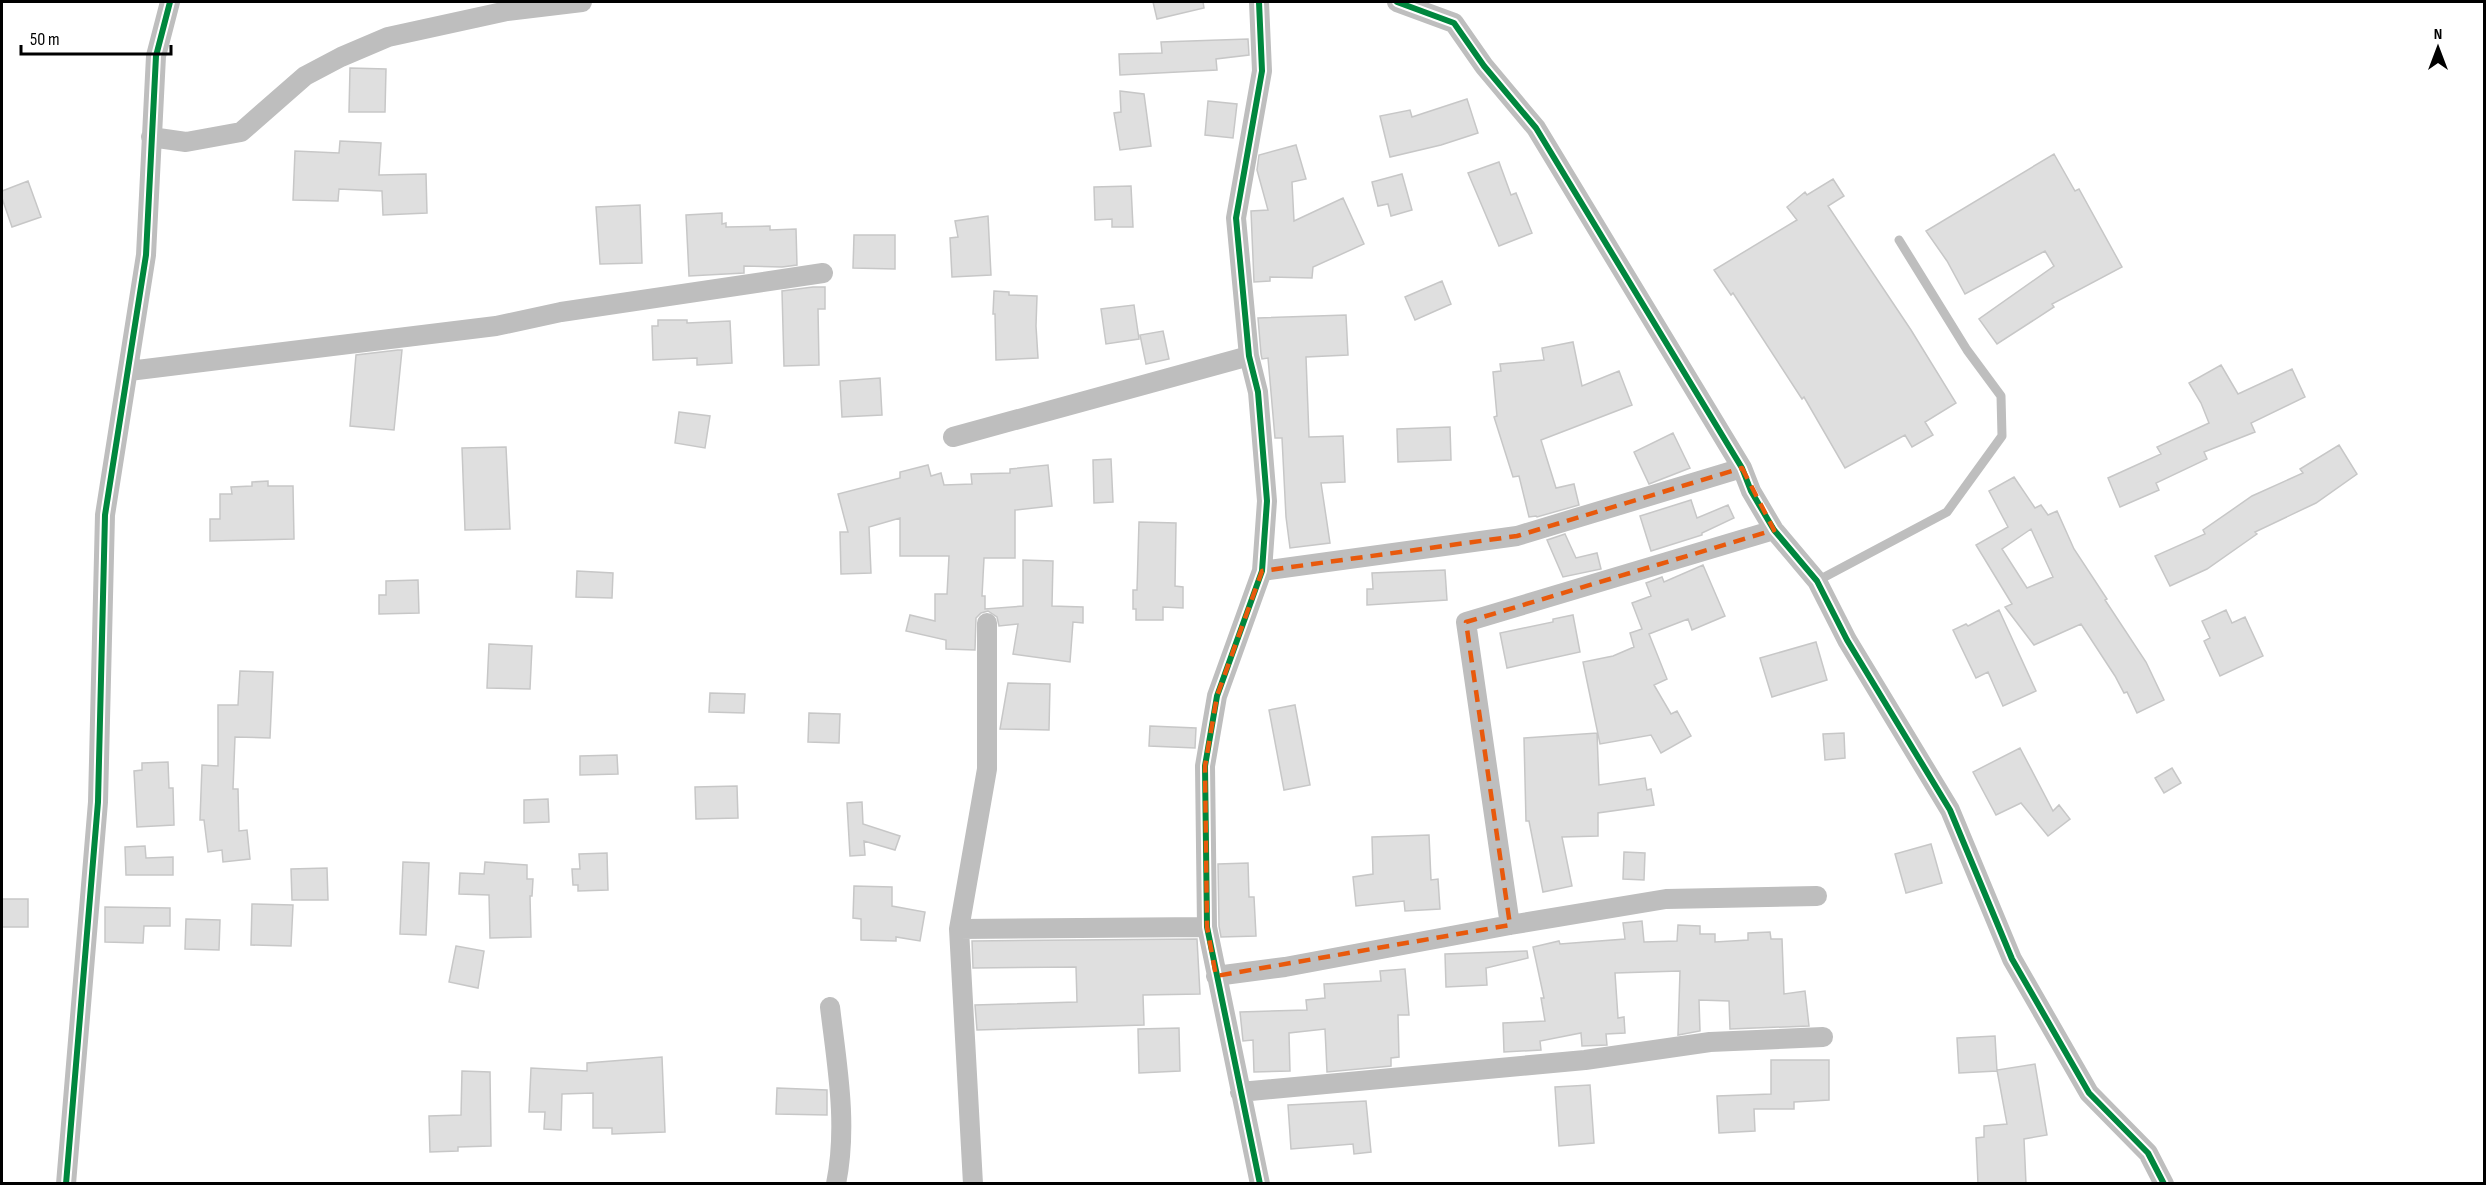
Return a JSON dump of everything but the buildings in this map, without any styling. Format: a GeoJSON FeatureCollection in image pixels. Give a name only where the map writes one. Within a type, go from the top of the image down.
{"type":"FeatureCollection","features":[{"type":"Feature","properties":{"kind":"street"},"geometry":{"type":"LineString","coordinates":[[66,1184],[98,802],[105,515],[146,255],[156,56],[170,2]]}},
{"type":"Feature","properties":{"kind":"street"},"geometry":{"type":"LineString","coordinates":[[151,136],[186,142],[241,132],[305,76],[341,57],[388,37],[507,11],[582,2]]}},
{"type":"Feature","properties":{"kind":"street"},"geometry":{"type":"LineString","coordinates":[[1259,2],[1262,71],[1236,218],[1249,356],[1258,392],[1267,501],[1262,571],[1217,696],[1205,766],[1207,927],[1215,976],[1260,1184]]}},
{"type":"Feature","properties":{"kind":"street"},"geometry":{"type":"LineString","coordinates":[[1397,2],[1454,22],[1484,66],[1536,128],[1742,468],[1773,530],[1817,581],[1847,640],[1950,810],[2018,970],[2089,1093],[2148,1154],[2164,1184]]}},
{"type":"Feature","properties":{"kind":"street"},"geometry":{"type":"LineString","coordinates":[[129,371],[496,326],[561,312],[823,273]]}},
{"type":"Feature","properties":{"kind":"street"},"geometry":{"type":"LineString","coordinates":[[953,437],[1249,356]]}},
{"type":"Feature","properties":{"kind":"street"},"geometry":{"type":"LineString","coordinates":[[1262,571],[1517,536],[1742,468]]}},
{"type":"Feature","properties":{"kind":"street"},"geometry":{"type":"LineString","coordinates":[[1510,925],[1466,622],[1773,530]]}},
{"type":"Feature","properties":{"kind":"street"},"geometry":{"type":"LineString","coordinates":[[973,1184],[959,929],[987,769],[987,623]]}},
{"type":"Feature","properties":{"kind":"street"},"geometry":{"type":"LineString","coordinates":[[1215,976],[1285,967],[1510,925],[1666,899],[1817,896]]}},
{"type":"Feature","properties":{"kind":"street"},"geometry":{"type":"LineString","coordinates":[[959,929],[1207,927]]}},
{"type":"Feature","properties":{"kind":"street"},"geometry":{"type":"LineString","coordinates":[[830,1007],[842,1113],[842,1154],[836,1184]]}},
{"type":"Feature","properties":{"kind":"street"},"geometry":{"type":"LineString","coordinates":[[1240,1092],[1585,1060],[1710,1042],[1823,1037]]}},
{"type":"Feature","properties":{"kind":"lane"},"geometry":{"type":"LineString","coordinates":[[1817,581],[1947,512],[2002,436],[2001,396],[1967,350],[1899,240]]}},
{"type":"Feature","properties":{"kind":"highlighted area"},"geometry":{"type":"Polygon","coordinates":[[[1742,468],[1774,530],[1466,622],[1510,925],[1216,976],[1207,927],[1205,766],[1217,696],[1262,571],[1517,536],[1742,468]]]}},
{"type":"Feature","properties":{"kind":"cycle path"},"geometry":{"type":"LineString","coordinates":[[66,1184],[98,802],[105,515],[146,255],[156,56],[170,2]]}},
{"type":"Feature","properties":{"kind":"cycle path"},"geometry":{"type":"LineString","coordinates":[[1259,2],[1262,71],[1236,218],[1249,356],[1258,392],[1267,501],[1262,571],[1217,696],[1205,766],[1207,927],[1260,1184]]}},
{"type":"Feature","properties":{"kind":"cycle path"},"geometry":{"type":"LineString","coordinates":[[1397,2],[1454,23],[1484,66],[1536,128],[1742,468],[1751,491],[1774,530],[1817,581],[1847,640],[1950,810],[2012,959],[2089,1093],[2148,1153],[2164,1184]]}}]}
